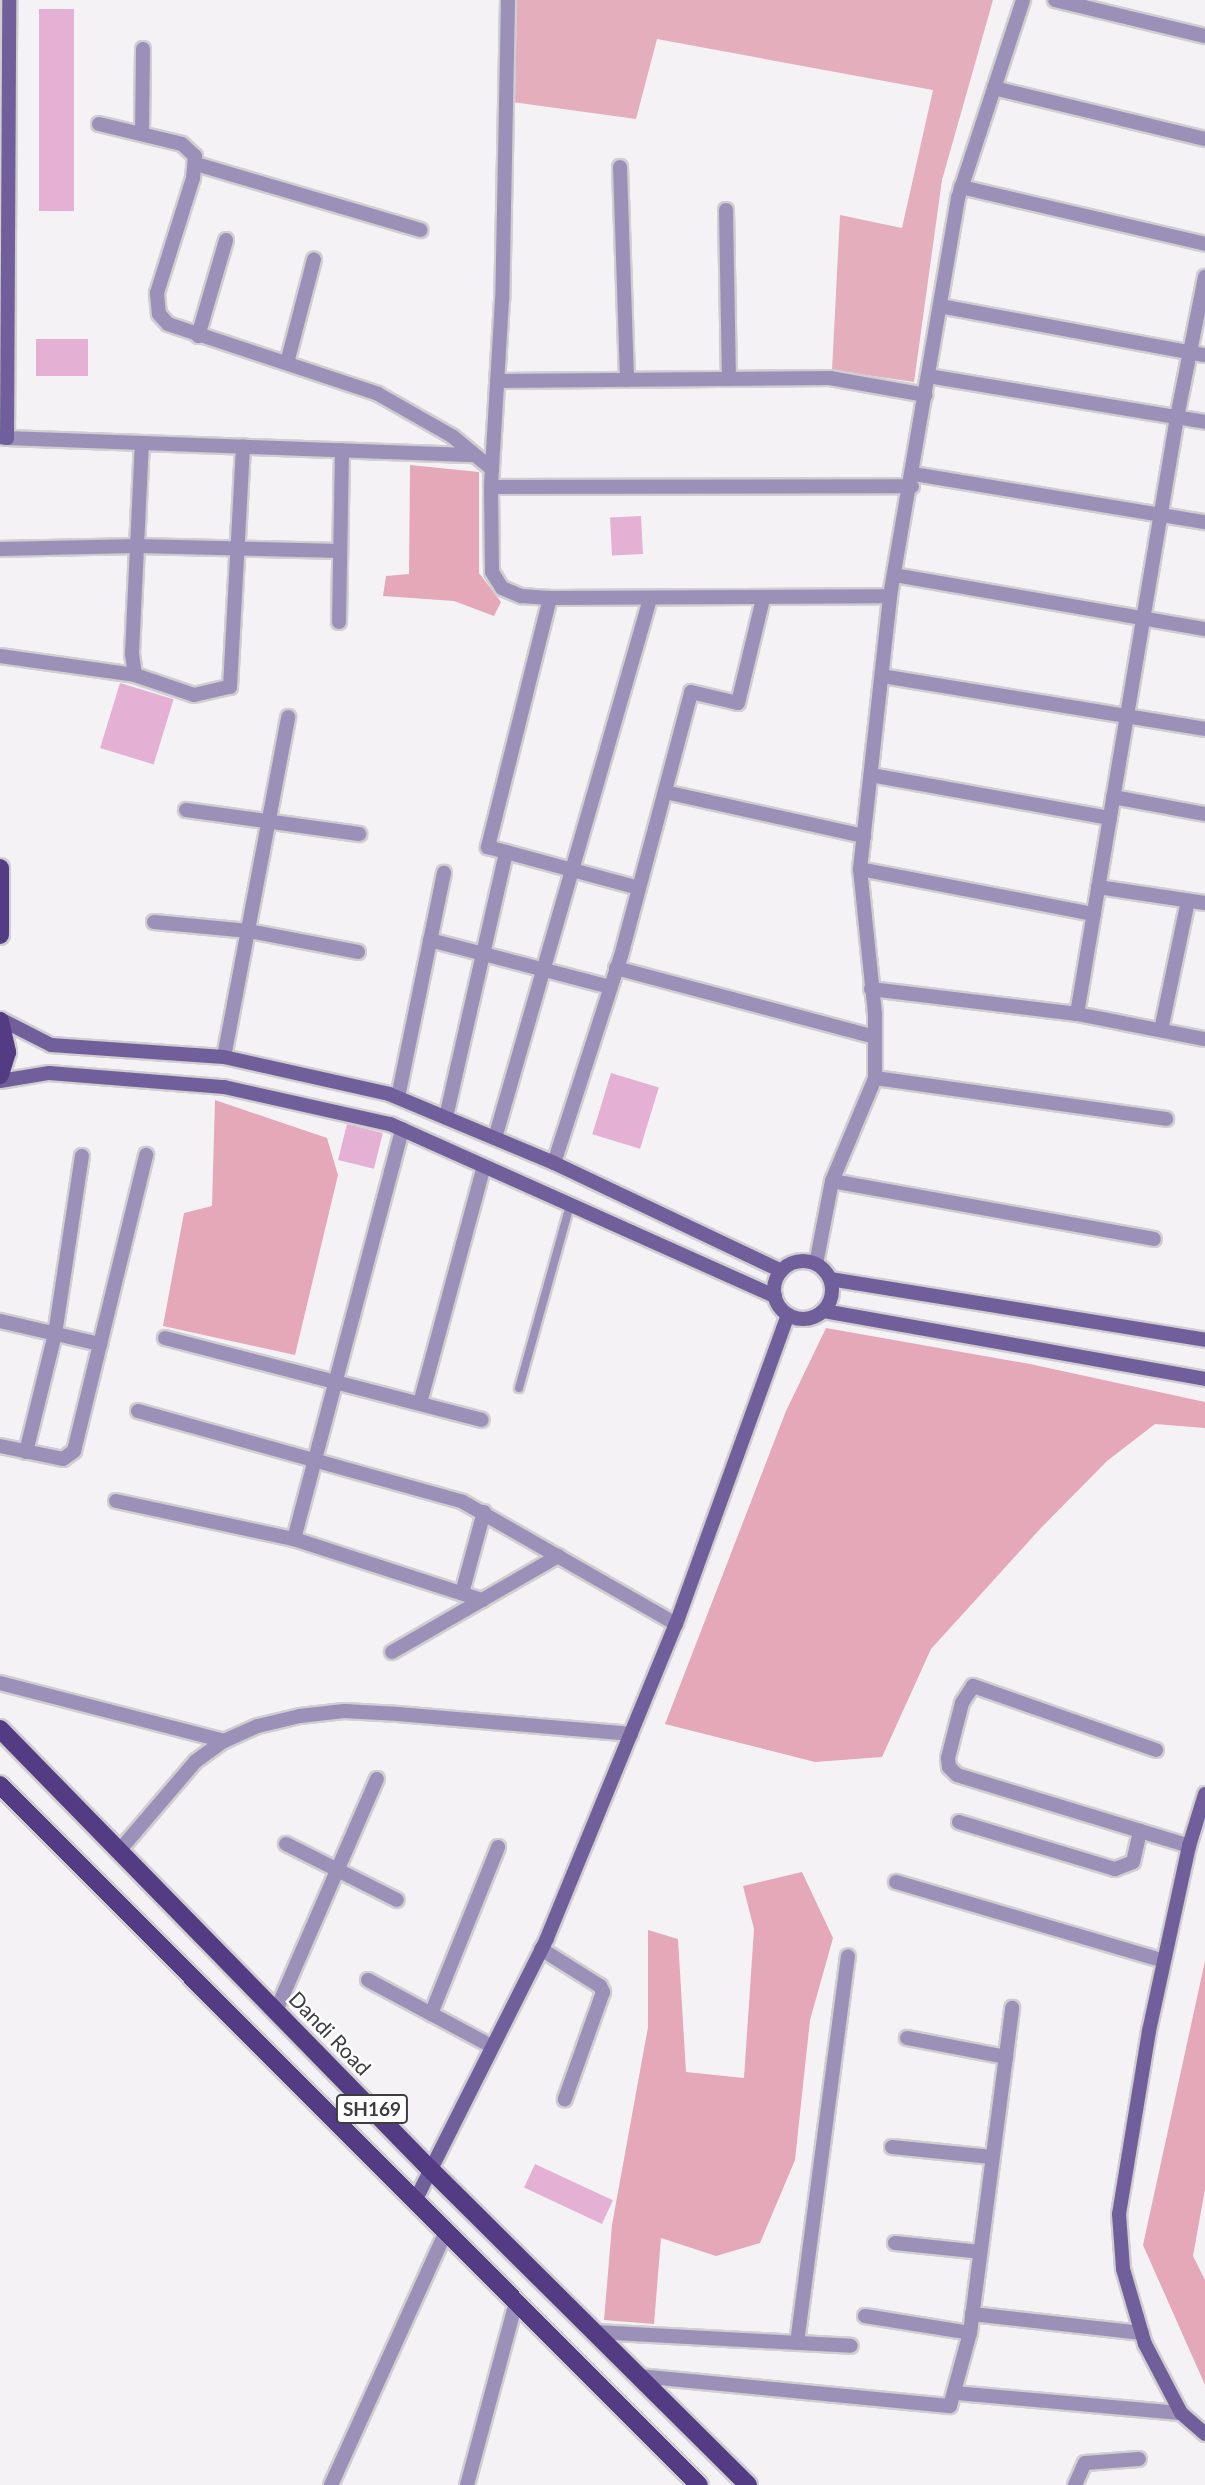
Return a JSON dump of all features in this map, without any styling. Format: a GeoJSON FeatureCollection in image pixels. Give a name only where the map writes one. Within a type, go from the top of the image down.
{"type":"FeatureCollection","features":[{"type":"Feature","properties":{"kind":"main road"},"geometry":{"type":"LineString","coordinates":[[3,438],[9,0]]}},
{"type":"Feature","properties":{"kind":"main road"},"geometry":{"type":"LineString","coordinates":[[0,868],[0,935]]}},
{"type":"Feature","properties":{"kind":"main road"},"geometry":{"type":"LineString","coordinates":[[0,1020],[51,1045],[224,1057],[398,1097],[554,1163],[781,1271]]}},
{"type":"Feature","properties":{"kind":"main road"},"geometry":{"type":"LineString","coordinates":[[0,1020],[7,1052],[0,1075]]}},
{"type":"Feature","properties":{"kind":"main road"},"geometry":{"type":"LineString","coordinates":[[0,1082],[49,1073],[224,1087],[311,1102],[402,1129],[775,1296],[788,1315],[808,1319],[824,1311],[1205,1379]]}},
{"type":"Feature","properties":{"kind":"main road"},"geometry":{"type":"LineString","coordinates":[[775,1296],[781,1271],[797,1262],[816,1264],[830,1279],[832,1294],[824,1311]]}},
{"type":"Feature","properties":{"kind":"main road"},"geometry":{"type":"LineString","coordinates":[[830,1279],[1205,1340]]}},
{"type":"Feature","properties":{"kind":"main road"},"geometry":{"type":"LineString","coordinates":[[415,2201],[428,2167],[541,1949],[676,1624],[788,1315]]}},
{"type":"Feature","properties":{"kind":"main road","name":"Dandi Road"},"geometry":{"type":"LineString","coordinates":[[0,1729],[428,2167],[748,2485]]}},
{"type":"Feature","properties":{"kind":"main road","name":"SH169"},"geometry":{"type":"LineString","coordinates":[[0,1785],[699,2485]]}},
{"type":"Feature","properties":{"kind":"main road"},"geometry":{"type":"LineString","coordinates":[[1205,1794],[1189,1846],[1164,1961],[1119,2214],[1123,2269],[1142,2333],[1181,2413],[1205,2434]]}},
{"type":"Feature","properties":{"kind":"street"},"geometry":{"type":"LineString","coordinates":[[508,0],[497,381],[491,487],[492,572],[502,588],[521,596],[550,598],[763,599],[890,596]]}},
{"type":"Feature","properties":{"kind":"street"},"geometry":{"type":"LineString","coordinates":[[816,1264],[832,1181],[875,1078],[875,1037],[860,869],[890,596],[913,480],[961,187],[1023,0]]}},
{"type":"Feature","properties":{"kind":"street"},"geometry":{"type":"LineString","coordinates":[[1055,0],[1205,36]]}},
{"type":"Feature","properties":{"kind":"street"},"geometry":{"type":"LineString","coordinates":[[142,133],[143,49]]}},
{"type":"Feature","properties":{"kind":"street"},"geometry":{"type":"LineString","coordinates":[[994,88],[1205,139]]}},
{"type":"Feature","properties":{"kind":"street"},"geometry":{"type":"LineString","coordinates":[[99,124],[182,144],[190,149],[196,164],[157,293],[159,314],[167,324],[378,394],[452,436],[492,469]]}},
{"type":"Feature","properties":{"kind":"street"},"geometry":{"type":"LineString","coordinates":[[196,164],[420,230]]}},
{"type":"Feature","properties":{"kind":"street"},"geometry":{"type":"LineString","coordinates":[[620,167],[626,380]]}},
{"type":"Feature","properties":{"kind":"street"},"geometry":{"type":"LineString","coordinates":[[961,187],[1205,244]]}},
{"type":"Feature","properties":{"kind":"street"},"geometry":{"type":"LineString","coordinates":[[726,210],[729,379]]}},
{"type":"Feature","properties":{"kind":"street"},"geometry":{"type":"LineString","coordinates":[[198,336],[226,240]]}},
{"type":"Feature","properties":{"kind":"street"},"geometry":{"type":"LineString","coordinates":[[287,363],[314,260]]}},
{"type":"Feature","properties":{"kind":"street"},"geometry":{"type":"LineString","coordinates":[[1077,1014],[1177,417],[1205,277]]}},
{"type":"Feature","properties":{"kind":"street"},"geometry":{"type":"LineString","coordinates":[[940,306],[1205,355]]}},
{"type":"Feature","properties":{"kind":"street"},"geometry":{"type":"LineString","coordinates":[[928,376],[1205,422]]}},
{"type":"Feature","properties":{"kind":"street"},"geometry":{"type":"LineString","coordinates":[[497,381],[830,378],[925,395]]}},
{"type":"Feature","properties":{"kind":"street"},"geometry":{"type":"LineString","coordinates":[[3,438],[475,456]]}},
{"type":"Feature","properties":{"kind":"street"},"geometry":{"type":"LineString","coordinates":[[135,675],[132,653],[142,443]]}},
{"type":"Feature","properties":{"kind":"street"},"geometry":{"type":"LineString","coordinates":[[0,656],[135,675],[194,695],[230,687],[243,446]]}},
{"type":"Feature","properties":{"kind":"street"},"geometry":{"type":"LineString","coordinates":[[339,622],[342,450]]}},
{"type":"Feature","properties":{"kind":"street"},"geometry":{"type":"LineString","coordinates":[[491,487],[913,480],[1205,522]]}},
{"type":"Feature","properties":{"kind":"street"},"geometry":{"type":"LineString","coordinates":[[0,549],[137,546],[239,551],[340,551]]}},
{"type":"Feature","properties":{"kind":"street"},"geometry":{"type":"LineString","coordinates":[[895,575],[1205,629]]}},
{"type":"Feature","properties":{"kind":"street"},"geometry":{"type":"LineString","coordinates":[[550,598],[488,847],[639,888]]}},
{"type":"Feature","properties":{"kind":"street"},"geometry":{"type":"LineString","coordinates":[[495,1138],[541,968],[649,598]]}},
{"type":"Feature","properties":{"kind":"street"},"geometry":{"type":"LineString","coordinates":[[554,1163],[616,968],[691,692],[738,703],[763,599]]}},
{"type":"Feature","properties":{"kind":"street"},"geometry":{"type":"LineString","coordinates":[[882,676],[1205,729]]}},
{"type":"Feature","properties":{"kind":"street"},"geometry":{"type":"LineString","coordinates":[[224,1057],[288,717]]}},
{"type":"Feature","properties":{"kind":"street"},"geometry":{"type":"LineString","coordinates":[[871,775],[1110,818]]}},
{"type":"Feature","properties":{"kind":"street"},"geometry":{"type":"LineString","coordinates":[[665,792],[864,836]]}},
{"type":"Feature","properties":{"kind":"street"},"geometry":{"type":"LineString","coordinates":[[1114,797],[1205,814]]}},
{"type":"Feature","properties":{"kind":"street"},"geometry":{"type":"LineString","coordinates":[[186,810],[268,824],[359,834]]}},
{"type":"Feature","properties":{"kind":"street"},"geometry":{"type":"LineString","coordinates":[[446,1117],[506,852]]}},
{"type":"Feature","properties":{"kind":"street"},"geometry":{"type":"LineString","coordinates":[[860,869],[1094,914]]}},
{"type":"Feature","properties":{"kind":"street"},"geometry":{"type":"LineString","coordinates":[[398,1097],[444,873]]}},
{"type":"Feature","properties":{"kind":"street"},"geometry":{"type":"LineString","coordinates":[[1098,887],[1205,903]]}},
{"type":"Feature","properties":{"kind":"street"},"geometry":{"type":"LineString","coordinates":[[1161,1030],[1188,901]]}},
{"type":"Feature","properties":{"kind":"street"},"geometry":{"type":"LineString","coordinates":[[154,922],[249,930],[358,952]]}},
{"type":"Feature","properties":{"kind":"street"},"geometry":{"type":"LineString","coordinates":[[430,940],[610,987]]}},
{"type":"Feature","properties":{"kind":"street"},"geometry":{"type":"LineString","coordinates":[[616,968],[875,1037]]}},
{"type":"Feature","properties":{"kind":"street"},"geometry":{"type":"LineString","coordinates":[[871,989],[1077,1014],[1205,1039]]}},
{"type":"Feature","properties":{"kind":"street"},"geometry":{"type":"LineString","coordinates":[[875,1078],[1166,1119]]}},
{"type":"Feature","properties":{"kind":"street"},"geometry":{"type":"LineString","coordinates":[[294,1539],[402,1129]]}},
{"type":"Feature","properties":{"kind":"street"},"geometry":{"type":"LineString","coordinates":[[0,1446],[63,1459],[74,1451],[146,1155]]}},
{"type":"Feature","properties":{"kind":"street"},"geometry":{"type":"LineString","coordinates":[[26,1452],[55,1334],[82,1156]]}},
{"type":"Feature","properties":{"kind":"street"},"geometry":{"type":"LineString","coordinates":[[419,1403],[484,1166]]}},
{"type":"Feature","properties":{"kind":"street"},"geometry":{"type":"LineString","coordinates":[[832,1181],[1154,1239]]}},
{"type":"Feature","properties":{"kind":"street"},"geometry":{"type":"LineString","coordinates":[[0,1321],[100,1344]]}},
{"type":"Feature","properties":{"kind":"street"},"geometry":{"type":"LineString","coordinates":[[165,1338],[336,1380],[482,1420]]}},
{"type":"Feature","properties":{"kind":"street"},"geometry":{"type":"LineString","coordinates":[[138,1410],[315,1458],[484,1512],[676,1624]]}},
{"type":"Feature","properties":{"kind":"street"},"geometry":{"type":"LineString","coordinates":[[116,1501],[294,1539],[482,1600]]}},
{"type":"Feature","properties":{"kind":"street"},"geometry":{"type":"LineString","coordinates":[[462,1593],[484,1512]]}},
{"type":"Feature","properties":{"kind":"street"},"geometry":{"type":"LineString","coordinates":[[392,1652],[558,1556]]}},
{"type":"Feature","properties":{"kind":"street"},"geometry":{"type":"LineString","coordinates":[[0,1683],[224,1741]]}},
{"type":"Feature","properties":{"kind":"street"},"geometry":{"type":"LineString","coordinates":[[1156,1750],[973,1686],[962,1703],[948,1758],[949,1768],[957,1775],[1189,1846]]}},
{"type":"Feature","properties":{"kind":"street"},"geometry":{"type":"LineString","coordinates":[[120,1851],[196,1761],[224,1741],[258,1726],[344,1711],[631,1734]]}},
{"type":"Feature","properties":{"kind":"street"},"geometry":{"type":"LineString","coordinates":[[276,2011],[377,1779]]}},
{"type":"Feature","properties":{"kind":"street"},"geometry":{"type":"LineString","coordinates":[[959,1822],[1115,1869],[1133,1862],[1140,1831]]}},
{"type":"Feature","properties":{"kind":"street"},"geometry":{"type":"LineString","coordinates":[[286,1844],[397,1900]]}},
{"type":"Feature","properties":{"kind":"street"},"geometry":{"type":"LineString","coordinates":[[431,2014],[498,1847]]}},
{"type":"Feature","properties":{"kind":"street"},"geometry":{"type":"LineString","coordinates":[[896,1882],[1164,1961]]}},
{"type":"Feature","properties":{"kind":"street"},"geometry":{"type":"LineString","coordinates":[[541,1949],[600,1986],[603,1992],[565,2099]]}},
{"type":"Feature","properties":{"kind":"street"},"geometry":{"type":"LineString","coordinates":[[797,2343],[848,1956]]}},
{"type":"Feature","properties":{"kind":"street"},"geometry":{"type":"LineString","coordinates":[[369,1980],[491,2046]]}},
{"type":"Feature","properties":{"kind":"street"},"geometry":{"type":"LineString","coordinates":[[638,2376],[945,2408],[956,2393],[970,2333],[1012,2008]]}},
{"type":"Feature","properties":{"kind":"street"},"geometry":{"type":"LineString","coordinates":[[907,2038],[1006,2057]]}},
{"type":"Feature","properties":{"kind":"street"},"geometry":{"type":"LineString","coordinates":[[891,2147],[992,2157]]}},
{"type":"Feature","properties":{"kind":"street"},"geometry":{"type":"LineString","coordinates":[[331,2485],[446,2232]]}},
{"type":"Feature","properties":{"kind":"street"},"geometry":{"type":"LineString","coordinates":[[895,2243],[980,2252]]}},
{"type":"Feature","properties":{"kind":"street"},"geometry":{"type":"LineString","coordinates":[[467,2485],[516,2302]]}},
{"type":"Feature","properties":{"kind":"street"},"geometry":{"type":"LineString","coordinates":[[972,2314],[1142,2333]]}},
{"type":"Feature","properties":{"kind":"street"},"geometry":{"type":"LineString","coordinates":[[865,2316],[970,2333]]}},
{"type":"Feature","properties":{"kind":"street"},"geometry":{"type":"LineString","coordinates":[[595,2332],[851,2346]]}},
{"type":"Feature","properties":{"kind":"street"},"geometry":{"type":"LineString","coordinates":[[956,2393],[1181,2413]]}},
{"type":"Feature","properties":{"kind":"street"},"geometry":{"type":"LineString","coordinates":[[1075,2485],[1085,2463],[1139,2459]]}},
{"type":"Feature","properties":{"kind":"lane"},"geometry":{"type":"LineString","coordinates":[[519,1388],[570,1205]]}},
{"type":"Feature","properties":{"kind":"shaded area"},"geometry":{"type":"Polygon","coordinates":[[[514,0],[993,0],[942,180],[914,382],[832,370],[840,215],[902,228],[933,90],[657,39],[636,119],[512,102],[514,0]]]}},
{"type":"Feature","properties":{"kind":"shaded area"},"geometry":{"type":"Polygon","coordinates":[[[410,465],[479,472],[479,573],[501,602],[494,616],[454,601],[383,596],[386,576],[409,574],[410,465]]]}},
{"type":"Feature","properties":{"kind":"shaded area"},"geometry":{"type":"Polygon","coordinates":[[[215,1100],[327,1138],[338,1175],[295,1355],[163,1326],[184,1213],[212,1206],[215,1100]]]}},
{"type":"Feature","properties":{"kind":"shaded area"},"geometry":{"type":"Polygon","coordinates":[[[826,1328],[1030,1364],[1205,1402],[1205,1428],[1155,1424],[1107,1461],[1040,1529],[931,1649],[882,1757],[815,1762],[665,1724],[786,1411],[826,1328]]]}},
{"type":"Feature","properties":{"kind":"shaded area"},"geometry":{"type":"Polygon","coordinates":[[[802,1872],[833,1938],[810,2020],[795,2160],[760,2243],[716,2256],[661,2238],[654,2324],[604,2320],[612,2225],[648,2027],[648,1930],[678,1939],[686,2072],[744,2078],[754,1929],[743,1886],[802,1872]]]}},
{"type":"Feature","properties":{"kind":"shaded area"},"geometry":{"type":"Polygon","coordinates":[[[1205,1961],[1205,2189],[1193,2256],[1205,2280],[1205,2385],[1143,2245],[1205,1961]]]}},
{"type":"Feature","properties":{"kind":"building"},"geometry":{"type":"Polygon","coordinates":[[[39,9],[74,9],[74,211],[39,211],[39,9]]]}},
{"type":"Feature","properties":{"kind":"building"},"geometry":{"type":"Polygon","coordinates":[[[36,339],[88,339],[88,376],[36,376],[36,339]]]}},
{"type":"Feature","properties":{"kind":"building"},"geometry":{"type":"Polygon","coordinates":[[[641,516],[643,554],[612,556],[610,518],[641,516]]]}},
{"type":"Feature","properties":{"kind":"building"},"geometry":{"type":"Polygon","coordinates":[[[120,683],[174,699],[154,764],[100,748],[120,683]]]}},
{"type":"Feature","properties":{"kind":"building"},"geometry":{"type":"Polygon","coordinates":[[[611,1073],[659,1088],[640,1149],[592,1134],[611,1073]]]}},
{"type":"Feature","properties":{"kind":"building"},"geometry":{"type":"Polygon","coordinates":[[[347,1124],[383,1133],[374,1169],[338,1160],[347,1124]]]}},
{"type":"Feature","properties":{"kind":"building"},"geometry":{"type":"Polygon","coordinates":[[[535,2164],[613,2200],[602,2224],[524,2188],[535,2164]]]}}]}
